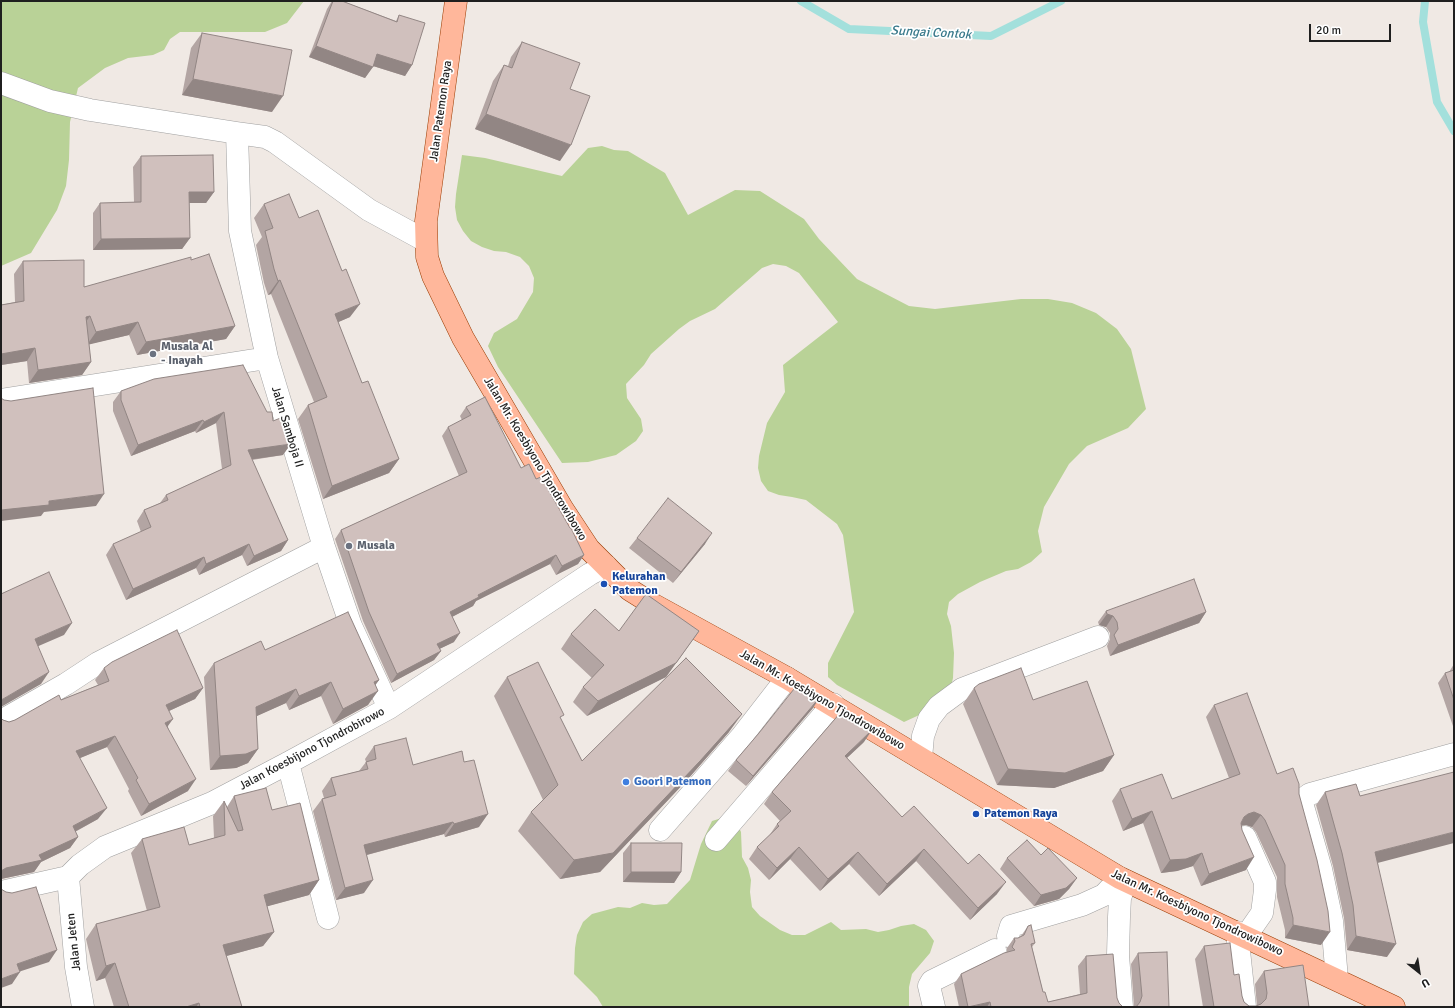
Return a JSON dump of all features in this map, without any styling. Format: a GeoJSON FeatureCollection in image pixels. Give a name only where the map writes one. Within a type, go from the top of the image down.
{"type":"FeatureCollection","features":[{"type":"Feature","properties":{"kind":"main road","name":"Jalan Patemon Raya"},"geometry":{"type":"LineString","coordinates":[[426,231],[456,1]]}},
{"type":"Feature","properties":{"kind":"main road","name":"Jalan Mr. Koesbiyono Tjondrowibowo"},"geometry":{"type":"LineString","coordinates":[[426,231],[427,257],[433,276],[463,338],[562,508],[590,549],[630,590],[833,704],[1123,880],[1394,1007]]}},
{"type":"Feature","properties":{"kind":"street"},"geometry":{"type":"LineString","coordinates":[[1,83],[50,101],[90,110],[237,134],[265,137],[275,142],[369,210],[426,231]]}},
{"type":"Feature","properties":{"kind":"street","name":"Jalan Samboja II"},"geometry":{"type":"LineString","coordinates":[[237,134],[240,231],[266,358],[324,547],[351,626],[389,708]]}},
{"type":"Feature","properties":{"kind":"street"},"geometry":{"type":"LineString","coordinates":[[1,400],[266,358]]}},
{"type":"Feature","properties":{"kind":"street"},"geometry":{"type":"LineString","coordinates":[[1,721],[66,684],[98,662],[324,547]]}},
{"type":"Feature","properties":{"kind":"street","name":"Jalan Koesbijono Tjondrobirowo"},"geometry":{"type":"LineString","coordinates":[[1,892],[68,876],[80,865],[106,847],[212,803],[288,763],[389,708],[590,574],[606,566]]}},
{"type":"Feature","properties":{"kind":"street"},"geometry":{"type":"LineString","coordinates":[[921,758],[923,736],[929,719],[939,706],[962,689],[1098,637]]}},
{"type":"Feature","properties":{"kind":"street"},"geometry":{"type":"LineString","coordinates":[[660,830],[742,736],[787,678]]}},
{"type":"Feature","properties":{"kind":"street"},"geometry":{"type":"LineString","coordinates":[[716,840],[833,704]]}},
{"type":"Feature","properties":{"kind":"street"},"geometry":{"type":"LineString","coordinates":[[1337,979],[1332,922],[1321,868],[1302,803],[1303,799],[1310,794],[1454,754]]}},
{"type":"Feature","properties":{"kind":"street"},"geometry":{"type":"LineString","coordinates":[[288,763],[328,918]]}},
{"type":"Feature","properties":{"kind":"street"},"geometry":{"type":"LineString","coordinates":[[1245,837],[1265,882],[1262,913],[1241,934],[1245,1007]]}},
{"type":"Feature","properties":{"kind":"street","name":"Jalan Jeten"},"geometry":{"type":"LineString","coordinates":[[68,876],[76,967],[83,1007]]}},
{"type":"Feature","properties":{"kind":"street"},"geometry":{"type":"LineString","coordinates":[[934,1007],[929,986],[932,981],[1001,943],[1011,926],[1082,905],[1104,894],[1123,880]]}},
{"type":"Feature","properties":{"kind":"street"},"geometry":{"type":"LineString","coordinates":[[1122,1007],[1118,955],[1120,898],[1123,880]]}},
{"type":"Feature","properties":{"kind":"green space"},"geometry":{"type":"Polygon","coordinates":[[[1,1],[304,1],[287,23],[265,32],[180,32],[170,39],[164,50],[153,55],[128,58],[105,68],[78,88],[70,122],[69,160],[66,186],[57,210],[31,253],[1,266],[1,1]]]}},
{"type":"Feature","properties":{"kind":"green space"},"geometry":{"type":"Polygon","coordinates":[[[602,146],[614,150],[628,151],[665,173],[688,215],[735,190],[760,191],[804,219],[819,239],[857,279],[909,306],[935,309],[1021,299],[1048,299],[1072,303],[1096,313],[1117,329],[1131,349],[1146,409],[1128,428],[1087,446],[1069,464],[1044,507],[1038,531],[1042,552],[1031,562],[1018,569],[1006,571],[980,582],[958,594],[949,602],[947,614],[951,626],[954,653],[953,678],[950,691],[928,711],[904,722],[837,685],[828,677],[828,663],[854,612],[843,535],[837,524],[806,500],[779,495],[768,491],[761,481],[758,468],[759,456],[767,423],[785,392],[783,365],[838,322],[799,273],[786,266],[773,264],[762,268],[715,309],[690,321],[651,354],[644,365],[626,384],[627,398],[641,419],[643,431],[636,441],[616,455],[588,462],[562,463],[498,367],[488,346],[494,333],[517,319],[533,292],[534,278],[529,266],[520,257],[506,252],[494,251],[482,247],[471,241],[463,231],[457,220],[455,207],[462,155],[485,158],[562,176],[588,148],[602,146]]]}},
{"type":"Feature","properties":{"kind":"green space"},"geometry":{"type":"Polygon","coordinates":[[[725,817],[736,821],[741,832],[742,857],[748,868],[751,880],[750,892],[752,907],[760,916],[780,930],[792,935],[805,935],[831,922],[841,930],[866,929],[878,932],[914,924],[926,930],[934,941],[930,953],[912,974],[909,987],[909,1007],[603,1007],[597,997],[574,974],[577,935],[583,922],[592,914],[618,907],[630,908],[642,903],[654,905],[667,904],[690,880],[701,844],[712,821],[725,817]]]}},
{"type":"Feature","properties":{"kind":"building"},"geometry":{"type":"Polygon","coordinates":[[[333,1],[342,1],[397,22],[399,15],[425,23],[412,65],[377,54],[373,67],[316,46],[333,1]]]}},
{"type":"Feature","properties":{"kind":"building"},"geometry":{"type":"Polygon","coordinates":[[[202,33],[292,50],[283,96],[193,79],[202,33]]]}},
{"type":"Feature","properties":{"kind":"building"},"geometry":{"type":"Polygon","coordinates":[[[522,42],[580,63],[570,89],[590,96],[571,145],[486,114],[504,65],[512,68],[522,42]]]}},
{"type":"Feature","properties":{"kind":"building"},"geometry":{"type":"Polygon","coordinates":[[[213,155],[214,192],[189,192],[190,238],[101,239],[100,203],[141,202],[141,156],[213,155]]]}},
{"type":"Feature","properties":{"kind":"building"},"geometry":{"type":"Polygon","coordinates":[[[289,194],[299,218],[318,210],[342,271],[346,269],[360,304],[335,314],[362,383],[368,381],[399,459],[332,486],[308,405],[327,397],[280,280],[278,281],[265,231],[273,228],[264,204],[289,194]]]}},
{"type":"Feature","properties":{"kind":"building"},"geometry":{"type":"Polygon","coordinates":[[[209,254],[235,326],[146,342],[138,322],[96,332],[90,316],[86,317],[91,362],[38,370],[35,348],[1,354],[1,305],[24,301],[23,261],[84,260],[84,287],[191,257],[191,260],[209,254]]]}},
{"type":"Feature","properties":{"kind":"building"},"geometry":{"type":"Polygon","coordinates":[[[243,365],[267,412],[272,412],[273,421],[283,417],[291,444],[248,450],[288,540],[254,556],[249,544],[206,564],[204,557],[133,589],[113,544],[151,527],[144,510],[168,500],[166,495],[231,465],[224,412],[204,422],[203,420],[138,445],[121,400],[121,391],[154,379],[243,365]]]}},
{"type":"Feature","properties":{"kind":"building"},"geometry":{"type":"Polygon","coordinates":[[[93,388],[104,494],[49,501],[49,505],[1,510],[1,398],[11,401],[93,388]]]}},
{"type":"Feature","properties":{"kind":"building"},"geometry":{"type":"Polygon","coordinates":[[[485,397],[521,468],[529,464],[536,479],[541,477],[571,528],[584,555],[562,566],[556,555],[478,595],[479,597],[450,612],[460,633],[437,644],[441,651],[397,674],[369,612],[341,530],[467,472],[448,427],[471,415],[466,407],[485,397]]]}},
{"type":"Feature","properties":{"kind":"building"},"geometry":{"type":"Polygon","coordinates":[[[668,498],[712,533],[681,572],[637,538],[668,498]]]}},
{"type":"Feature","properties":{"kind":"building"},"geometry":{"type":"Polygon","coordinates":[[[49,572],[72,623],[35,639],[49,672],[1,700],[1,594],[49,572]]]}},
{"type":"Feature","properties":{"kind":"building"},"geometry":{"type":"Polygon","coordinates":[[[1194,579],[1206,612],[1118,645],[1114,635],[1118,629],[1117,622],[1113,616],[1107,614],[1106,611],[1194,579]]]}},
{"type":"Feature","properties":{"kind":"building"},"geometry":{"type":"Polygon","coordinates":[[[646,594],[699,631],[676,663],[598,701],[583,687],[604,665],[571,634],[595,609],[619,631],[646,594]]]}},
{"type":"Feature","properties":{"kind":"building"},"geometry":{"type":"Polygon","coordinates":[[[348,612],[379,680],[374,682],[378,691],[343,709],[331,682],[299,696],[296,689],[256,707],[258,749],[246,754],[220,756],[214,663],[261,641],[265,650],[348,612]]]}},
{"type":"Feature","properties":{"kind":"building"},"geometry":{"type":"Polygon","coordinates":[[[177,630],[203,688],[166,705],[173,719],[165,723],[196,779],[149,804],[136,780],[138,778],[115,736],[76,751],[107,808],[73,826],[78,837],[39,855],[42,860],[6,868],[1,871],[1,718],[9,722],[15,720],[59,695],[61,700],[109,681],[104,668],[112,662],[177,630]]]}},
{"type":"Feature","properties":{"kind":"building","name":"Goori Patemon"},"geometry":{"type":"Polygon","coordinates":[[[686,658],[742,714],[613,853],[574,860],[531,812],[558,785],[507,677],[538,662],[564,715],[560,717],[582,761],[686,658]]]}},
{"type":"Feature","properties":{"kind":"building"},"geometry":{"type":"Polygon","coordinates":[[[1021,668],[1033,700],[1087,681],[1114,755],[1065,773],[1008,769],[974,688],[979,684],[1021,668]]]}},
{"type":"Feature","properties":{"kind":"building"},"geometry":{"type":"Polygon","coordinates":[[[1454,670],[1454,700],[1445,673],[1454,670]]]}},
{"type":"Feature","properties":{"kind":"building"},"geometry":{"type":"Polygon","coordinates":[[[798,684],[820,697],[753,776],[736,760],[798,684]]]}},
{"type":"Feature","properties":{"kind":"building"},"geometry":{"type":"Polygon","coordinates":[[[1247,693],[1277,774],[1293,768],[1299,784],[1299,794],[1317,860],[1328,911],[1330,932],[1293,925],[1293,918],[1285,884],[1285,865],[1265,820],[1261,815],[1254,812],[1248,814],[1244,817],[1241,823],[1242,830],[1254,857],[1209,874],[1202,853],[1186,859],[1170,860],[1152,811],[1132,819],[1120,789],[1162,774],[1172,799],[1240,774],[1214,705],[1247,693]]]}},
{"type":"Feature","properties":{"kind":"building"},"geometry":{"type":"Polygon","coordinates":[[[841,712],[848,719],[852,715],[864,722],[872,730],[845,756],[902,817],[914,806],[968,864],[979,854],[1006,882],[978,908],[924,849],[887,884],[858,852],[828,879],[799,847],[777,868],[757,847],[779,826],[777,824],[791,811],[772,792],[841,712]]]}},
{"type":"Feature","properties":{"kind":"building"},"geometry":{"type":"Polygon","coordinates":[[[406,738],[413,765],[462,751],[464,762],[474,760],[488,814],[454,824],[453,822],[364,845],[373,880],[345,888],[322,799],[336,795],[331,778],[368,769],[366,762],[376,759],[374,746],[406,738]]]}},
{"type":"Feature","properties":{"kind":"building"},"geometry":{"type":"Polygon","coordinates":[[[1454,772],[1454,832],[1375,852],[1396,944],[1356,936],[1353,905],[1342,853],[1325,792],[1356,784],[1360,796],[1454,772]]]}},
{"type":"Feature","properties":{"kind":"building"},"geometry":{"type":"Polygon","coordinates":[[[266,788],[272,810],[300,803],[319,880],[264,895],[274,932],[223,945],[242,1007],[200,1007],[199,1003],[186,1007],[129,1007],[115,963],[106,966],[96,924],[160,907],[142,839],[184,827],[189,845],[225,835],[224,801],[238,831],[243,830],[234,796],[266,788]]]}},
{"type":"Feature","properties":{"kind":"building"},"geometry":{"type":"Polygon","coordinates":[[[1027,840],[1041,855],[1048,848],[1077,878],[1066,888],[1041,895],[1007,858],[1027,840]]]}},
{"type":"Feature","properties":{"kind":"building"},"geometry":{"type":"Polygon","coordinates":[[[631,843],[682,843],[681,872],[631,872],[631,843]]]}},
{"type":"Feature","properties":{"kind":"building"},"geometry":{"type":"Polygon","coordinates":[[[36,887],[57,950],[17,964],[20,972],[1,979],[1,889],[12,893],[36,887]]]}},
{"type":"Feature","properties":{"kind":"building"},"geometry":{"type":"Polygon","coordinates":[[[1031,925],[1035,943],[1031,944],[1043,992],[1045,992],[1048,1002],[1087,993],[1086,956],[1113,954],[1117,998],[1123,1007],[991,1007],[990,1002],[968,1007],[961,974],[1004,953],[1015,950],[1012,947],[1015,941],[1014,938],[1024,935],[1028,926],[1031,925]]]}},
{"type":"Feature","properties":{"kind":"building"},"geometry":{"type":"Polygon","coordinates":[[[1230,943],[1234,975],[1239,974],[1244,1002],[1249,1006],[1256,1006],[1261,1004],[1266,999],[1267,993],[1264,971],[1303,965],[1309,1007],[1214,1007],[1204,946],[1230,943]]]}},
{"type":"Feature","properties":{"kind":"building"},"geometry":{"type":"Polygon","coordinates":[[[1167,952],[1169,1007],[1136,1007],[1142,996],[1138,953],[1167,952]]]}},
{"type":"Feature","properties":{"kind":"waterway","name":"Sungai Contok"},"geometry":{"type":"LineString","coordinates":[[801,1],[849,29],[991,36],[1061,1]]}},
{"type":"Feature","properties":{"kind":"waterway","name":"Sungai Contok"},"geometry":{"type":"LineString","coordinates":[[1425,1],[1423,22],[1437,102],[1454,131]]}},
{"type":"Feature","properties":{"kind":"place","name":"Musala Al - Inayah"},"geometry":{"type":"Point","coordinates":[153,354]}},
{"type":"Feature","properties":{"kind":"place","name":"Musala"},"geometry":{"type":"Point","coordinates":[349,546]}},
{"type":"Feature","properties":{"kind":"place","name":"Kelurahan Patemon"},"geometry":{"type":"Point","coordinates":[604,584]}},
{"type":"Feature","properties":{"kind":"place","name":"Goori Patemon"},"geometry":{"type":"Point","coordinates":[626,782]}},
{"type":"Feature","properties":{"kind":"place","name":"Patemon Raya"},"geometry":{"type":"Point","coordinates":[976,814]}}]}
